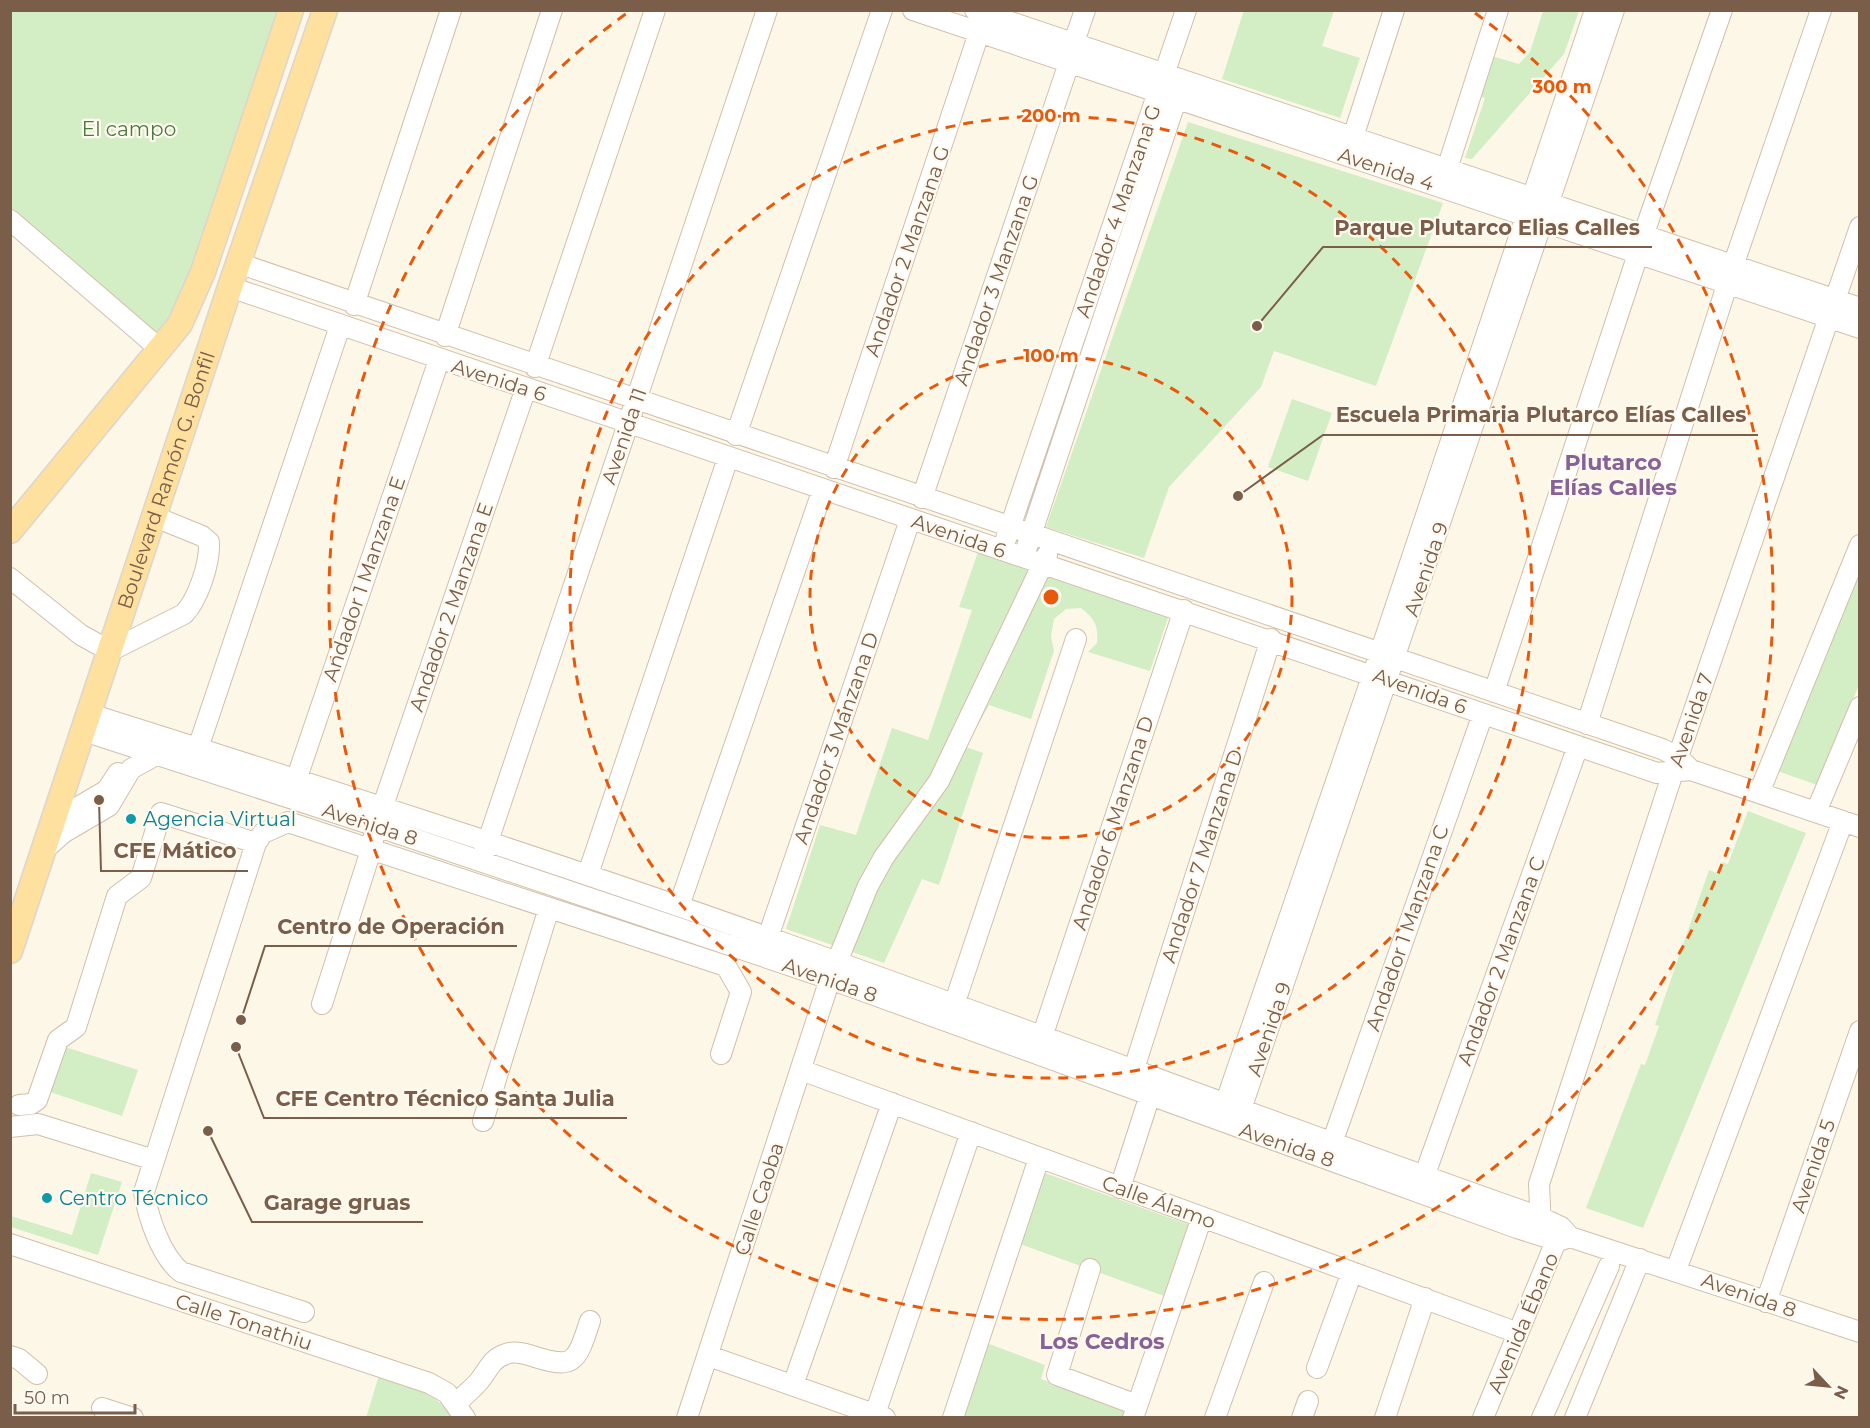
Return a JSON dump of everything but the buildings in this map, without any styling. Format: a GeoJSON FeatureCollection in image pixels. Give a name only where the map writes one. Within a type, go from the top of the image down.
{"type":"FeatureCollection","features":[{"type":"Feature","properties":{"kind":"main road","name":"Boulevard Ramón G. Bonfil"},"geometry":{"type":"LineString","coordinates":[[10,531],[161,350],[180,324],[203,272],[291,10]]}},
{"type":"Feature","properties":{"kind":"main road","name":"Boulevard Ramón G. Bonfil"},"geometry":{"type":"LineString","coordinates":[[10,951],[87,723],[153,516],[325,10]]}},
{"type":"Feature","properties":{"kind":"street"},"geometry":{"type":"LineString","coordinates":[[354,305],[451,10]]}},
{"type":"Feature","properties":{"kind":"street"},"geometry":{"type":"LineString","coordinates":[[445,336],[552,10]]}},
{"type":"Feature","properties":{"kind":"street"},"geometry":{"type":"LineString","coordinates":[[536,367],[655,10]]}},
{"type":"Feature","properties":{"kind":"street","name":"Avenida 11"},"geometry":{"type":"LineString","coordinates":[[484,852],[767,10]]}},
{"type":"Feature","properties":{"kind":"street"},"geometry":{"type":"LineString","coordinates":[[736,435],[882,10]]}},
{"type":"Feature","properties":{"kind":"street","name":"Avenida 4"},"geometry":{"type":"LineString","coordinates":[[914,10],[980,33],[1071,54],[1139,76],[1856,317]]}},
{"type":"Feature","properties":{"kind":"street","name":"Andador 3 Manzana G"},"geometry":{"type":"LineString","coordinates":[[922,498],[1085,10]]}},
{"type":"Feature","properties":{"kind":"street"},"geometry":{"type":"LineString","coordinates":[[1170,87],[1186,10]]}},
{"type":"Feature","properties":{"kind":"street"},"geometry":{"type":"LineString","coordinates":[[1353,137],[1394,10]]}},
{"type":"Feature","properties":{"kind":"street"},"geometry":{"type":"LineString","coordinates":[[1447,169],[1498,10]]}},
{"type":"Feature","properties":{"kind":"street","name":"Avenida 9"},"geometry":{"type":"LineString","coordinates":[[1539,210],[1595,10]]}},
{"type":"Feature","properties":{"kind":"street","name":"Avenida 9"},"geometry":{"type":"LineString","coordinates":[[1230,1116],[1539,210],[1614,10]]}},
{"type":"Feature","properties":{"kind":"street"},"geometry":{"type":"LineString","coordinates":[[1494,692],[1641,245],[1722,10]]}},
{"type":"Feature","properties":{"kind":"street"},"geometry":{"type":"LineString","coordinates":[[1587,724],[1730,275],[1821,10]]}},
{"type":"Feature","properties":{"kind":"street","name":"Avenida 4"},"geometry":{"type":"LineString","coordinates":[[982,12],[1071,54]]}},
{"type":"Feature","properties":{"kind":"street","name":"Andador 2 Manzana G"},"geometry":{"type":"LineString","coordinates":[[834,468],[980,33]]}},
{"type":"Feature","properties":{"kind":"street","name":"Andador 4 Manzana G"},"geometry":{"type":"LineString","coordinates":[[1002,551],[1106,247],[1170,87]]}},
{"type":"Feature","properties":{"kind":"street","name":"Andador 4 Manzana G"},"geometry":{"type":"LineString","coordinates":[[1023,558],[1125,254],[1170,87]]}},
{"type":"Feature","properties":{"kind":"street","name":"Avenida 4"},"geometry":{"type":"LineString","coordinates":[[1210,100],[1353,137],[1447,169],[1507,199]]}},
{"type":"Feature","properties":{"kind":"street"},"geometry":{"type":"LineString","coordinates":[[10,220],[161,350]]}},
{"type":"Feature","properties":{"kind":"street","name":"Avenida 7"},"geometry":{"type":"LineString","coordinates":[[1554,1232],[1539,1184],[1681,767],[1831,308],[1860,227]]}},
{"type":"Feature","properties":{"kind":"street"},"geometry":{"type":"LineString","coordinates":[[1106,247],[1125,254]]}},
{"type":"Feature","properties":{"kind":"street","name":"Avenida 6"},"geometry":{"type":"LineString","coordinates":[[238,263],[536,367],[1388,654],[1587,724],[1681,767],[1851,824]]}},
{"type":"Feature","properties":{"kind":"street","name":"Avenida 6"},"geometry":{"type":"LineString","coordinates":[[230,287],[340,327],[526,388],[1043,565],[1271,639],[1657,773],[1681,767]]}},
{"type":"Feature","properties":{"kind":"street"},"geometry":{"type":"LineString","coordinates":[[198,748],[340,327]]}},
{"type":"Feature","properties":{"kind":"street","name":"Andador 1 Manzana E"},"geometry":{"type":"LineString","coordinates":[[290,798],[439,360]]}},
{"type":"Feature","properties":{"kind":"street"},"geometry":{"type":"LineString","coordinates":[[1059,385],[1079,393]]}},
{"type":"Feature","properties":{"kind":"street","name":"Andador 2 Manzana E"},"geometry":{"type":"LineString","coordinates":[[322,1004],[371,850],[382,807],[526,388]]}},
{"type":"Feature","properties":{"kind":"street"},"geometry":{"type":"LineString","coordinates":[[588,874],[728,458]]}},
{"type":"Feature","properties":{"kind":"street"},"geometry":{"type":"LineString","coordinates":[[679,906],[823,489]]}},
{"type":"Feature","properties":{"kind":"street"},"geometry":{"type":"LineString","coordinates":[[10,578],[81,635],[110,651],[184,614],[193,604],[209,552],[209,542],[202,536],[153,516]]}},
{"type":"Feature","properties":{"kind":"street","name":"Andador 3 Manzana D"},"geometry":{"type":"LineString","coordinates":[[761,956],[910,520]]}},
{"type":"Feature","properties":{"kind":"street","name":"Calle Caoba"},"geometry":{"type":"LineString","coordinates":[[687,1418],[834,971],[868,886],[884,857],[939,781],[1053,542]]}},
{"type":"Feature","properties":{"kind":"street"},"geometry":{"type":"LineString","coordinates":[[1759,793],[1860,545]]}},
{"type":"Feature","properties":{"kind":"street","name":"Andador 6 Manzana D"},"geometry":{"type":"LineString","coordinates":[[1042,1037],[1184,610]]}},
{"type":"Feature","properties":{"kind":"street"},"geometry":{"type":"LineString","coordinates":[[954,1005],[1076,639]]}},
{"type":"Feature","properties":{"kind":"street","name":"Andador 7 Manzana D"},"geometry":{"type":"LineString","coordinates":[[1133,1072],[1271,639]]}},
{"type":"Feature","properties":{"kind":"street"},"geometry":{"type":"LineString","coordinates":[[1816,812],[1860,707]]}},
{"type":"Feature","properties":{"kind":"street","name":"Andador 1 Manzana C"},"geometry":{"type":"LineString","coordinates":[[1332,1143],[1483,714]]}},
{"type":"Feature","properties":{"kind":"street","name":"Avenida 8"},"geometry":{"type":"LineString","coordinates":[[87,723],[198,748],[382,807],[484,852],[761,956],[834,971],[954,1005],[1133,1072],[1230,1116],[1554,1232],[1860,1332]]}},
{"type":"Feature","properties":{"kind":"street","name":"Avenida 8"},"geometry":{"type":"LineString","coordinates":[[87,723],[151,757],[376,826],[588,874],[768,937],[834,971],[1150,1095],[1332,1143],[1424,1177],[1554,1232]]}},
{"type":"Feature","properties":{"kind":"street","name":"Andador 2 Manzana C"},"geometry":{"type":"LineString","coordinates":[[1424,1177],[1578,746]]}},
{"type":"Feature","properties":{"kind":"street"},"geometry":{"type":"LineString","coordinates":[[45,849],[63,833],[109,806],[125,776],[151,757]]}},
{"type":"Feature","properties":{"kind":"street"},"geometry":{"type":"LineString","coordinates":[[15,1103],[31,1104],[37,1100],[58,1040],[76,1027],[117,896],[141,878],[161,813],[256,843]]}},
{"type":"Feature","properties":{"kind":"street"},"geometry":{"type":"LineString","coordinates":[[304,1312],[181,1272],[171,1264],[144,1192],[256,843],[269,830],[288,822],[726,966],[741,992],[721,1054]]}},
{"type":"Feature","properties":{"kind":"street"},"geometry":{"type":"LineString","coordinates":[[1676,1270],[1851,824]]}},
{"type":"Feature","properties":{"kind":"street"},"geometry":{"type":"LineString","coordinates":[[483,1121],[549,908]]}},
{"type":"Feature","properties":{"kind":"street","name":"Avenida 5"},"geometry":{"type":"LineString","coordinates":[[1766,1302],[1860,1030]]}},
{"type":"Feature","properties":{"kind":"street","name":"Calle Álamo"},"geometry":{"type":"LineString","coordinates":[[801,1070],[1518,1333]]}},
{"type":"Feature","properties":{"kind":"street"},"geometry":{"type":"LineString","coordinates":[[1120,1188],[1150,1095]]}},
{"type":"Feature","properties":{"kind":"street"},"geometry":{"type":"LineString","coordinates":[[15,1103],[38,1124]]}},
{"type":"Feature","properties":{"kind":"street"},"geometry":{"type":"LineString","coordinates":[[793,1385],[892,1103]]}},
{"type":"Feature","properties":{"kind":"street"},"geometry":{"type":"LineString","coordinates":[[10,1127],[38,1124],[154,1160]]}},
{"type":"Feature","properties":{"kind":"street"},"geometry":{"type":"LineString","coordinates":[[709,1356],[880,1416],[971,1132]]}},
{"type":"Feature","properties":{"kind":"street"},"geometry":{"type":"LineString","coordinates":[[953,1418],[1039,1158]]}},
{"type":"Feature","properties":{"kind":"street"},"geometry":{"type":"LineString","coordinates":[[1090,1269],[1057,1375],[1135,1411],[1202,1217]]}},
{"type":"Feature","properties":{"kind":"street","name":"Avenida Ébano"},"geometry":{"type":"LineString","coordinates":[[1483,1418],[1518,1333],[1554,1232]]}},
{"type":"Feature","properties":{"kind":"street","name":"Calle Tonathiu"},"geometry":{"type":"LineString","coordinates":[[10,1244],[429,1383],[447,1393],[461,1410]]}},
{"type":"Feature","properties":{"kind":"street"},"geometry":{"type":"LineString","coordinates":[[1575,1418],[1640,1259]]}},
{"type":"Feature","properties":{"kind":"street"},"geometry":{"type":"LineString","coordinates":[[1542,1418],[1609,1266]]}},
{"type":"Feature","properties":{"kind":"street"},"geometry":{"type":"LineString","coordinates":[[1317,1368],[1352,1272]]}},
{"type":"Feature","properties":{"kind":"street"},"geometry":{"type":"LineString","coordinates":[[1215,1418],[1264,1282]]}},
{"type":"Feature","properties":{"kind":"street"},"geometry":{"type":"LineString","coordinates":[[1385,1418],[1425,1298]]}},
{"type":"Feature","properties":{"kind":"street"},"geometry":{"type":"LineString","coordinates":[[461,1410],[482,1378],[484,1370],[495,1360],[508,1353],[521,1353],[554,1364],[565,1364],[574,1359],[590,1321]]}},
{"type":"Feature","properties":{"kind":"street"},"geometry":{"type":"LineString","coordinates":[[10,1356],[19,1359],[37,1374]]}},
{"type":"Feature","properties":{"kind":"street"},"geometry":{"type":"LineString","coordinates":[[102,1408],[133,1418]]}},
{"type":"Feature","properties":{"kind":"green space"},"geometry":{"type":"Polygon","coordinates":[[[1244,10],[1334,11],[1322,46],[1360,58],[1340,118],[1222,79],[1244,10]]]}},
{"type":"Feature","properties":{"kind":"green space","name":"El campo"},"geometry":{"type":"Polygon","coordinates":[[[11,11],[294,11],[167,351],[11,218],[11,11]]]}},
{"type":"Feature","properties":{"kind":"green space"},"geometry":{"type":"Polygon","coordinates":[[[1543,11],[1579,11],[1564,54],[1472,159],[1465,158],[1485,98],[1475,94],[1488,55],[1519,64],[1530,52],[1543,11]]]}},
{"type":"Feature","properties":{"kind":"green space"},"geometry":{"type":"Polygon","coordinates":[[[1188,122],[1443,203],[1376,386],[1274,351],[1261,387],[1169,487],[1144,558],[1046,527],[1188,122]]]}},
{"type":"Feature","properties":{"kind":"green space"},"geometry":{"type":"Polygon","coordinates":[[[1063,396],[1071,399],[1030,518],[1022,515],[1063,396]]]}},
{"type":"Feature","properties":{"kind":"green space"},"geometry":{"type":"Polygon","coordinates":[[[1292,399],[1332,413],[1308,481],[1268,467],[1292,399]]]}},
{"type":"Feature","properties":{"kind":"green space"},"geometry":{"type":"Polygon","coordinates":[[[979,549],[1169,615],[1150,671],[1088,652],[1097,643],[1095,623],[1081,608],[1066,609],[1054,619],[1051,636],[1054,651],[1031,719],[989,705],[966,747],[983,753],[939,885],[922,879],[884,963],[786,929],[820,825],[856,835],[892,728],[928,740],[972,610],[959,607],[979,549]]]}},
{"type":"Feature","properties":{"kind":"green space"},"geometry":{"type":"Polygon","coordinates":[[[1859,570],[1859,685],[1817,785],[1777,771],[1859,570]]]}},
{"type":"Feature","properties":{"kind":"green space"},"geometry":{"type":"Polygon","coordinates":[[[1748,811],[1806,833],[1643,1228],[1586,1208],[1641,1064],[1645,1065],[1659,1026],[1655,1025],[1709,870],[1717,873],[1722,862],[1728,864],[1748,811]]]}},
{"type":"Feature","properties":{"kind":"green space"},"geometry":{"type":"Polygon","coordinates":[[[65,1047],[138,1070],[122,1116],[50,1092],[65,1047]]]}},
{"type":"Feature","properties":{"kind":"green space"},"geometry":{"type":"Polygon","coordinates":[[[1042,1172],[1190,1225],[1164,1296],[1017,1243],[1042,1172]]]}},
{"type":"Feature","properties":{"kind":"green space"},"geometry":{"type":"Polygon","coordinates":[[[91,1173],[122,1182],[98,1255],[11,1227],[11,1216],[72,1235],[91,1173]]]}},
{"type":"Feature","properties":{"kind":"green space"},"geometry":{"type":"Polygon","coordinates":[[[984,1342],[1045,1365],[1041,1379],[1129,1410],[1126,1418],[958,1418],[984,1342]]]}},
{"type":"Feature","properties":{"kind":"green space"},"geometry":{"type":"Polygon","coordinates":[[[379,1375],[429,1395],[453,1418],[366,1418],[379,1375]]]}},
{"type":"Feature","properties":{"kind":"place","name":"Parque Plutarco Elias Calles"},"geometry":{"type":"Point","coordinates":[1257,326]}},
{"type":"Feature","properties":{"kind":"place","name":"Escuela Primaria Plutarco Elías Calles"},"geometry":{"type":"Point","coordinates":[1238,496]}},
{"type":"Feature","properties":{"kind":"place","name":"CFE Mático"},"geometry":{"type":"Point","coordinates":[99,800]}},
{"type":"Feature","properties":{"kind":"place","name":"Agencia Virtual"},"geometry":{"type":"Point","coordinates":[131,819]}},
{"type":"Feature","properties":{"kind":"place","name":"Centro de Operación"},"geometry":{"type":"Point","coordinates":[241,1020]}},
{"type":"Feature","properties":{"kind":"place","name":"CFE Centro Técnico Santa Julia"},"geometry":{"type":"Point","coordinates":[236,1047]}},
{"type":"Feature","properties":{"kind":"place","name":"Garage gruas"},"geometry":{"type":"Point","coordinates":[208,1131]}},
{"type":"Feature","properties":{"kind":"place","name":"Centro Técnico"},"geometry":{"type":"Point","coordinates":[47,1198]}},
{"type":"Feature","properties":{"kind":"district","name":"Plutarco Elías Calles"},"geometry":{"type":"Point","coordinates":[1613,474]}},
{"type":"Feature","properties":{"kind":"district","name":"Los Cedros"},"geometry":{"type":"Point","coordinates":[1102,1341]}}]}
